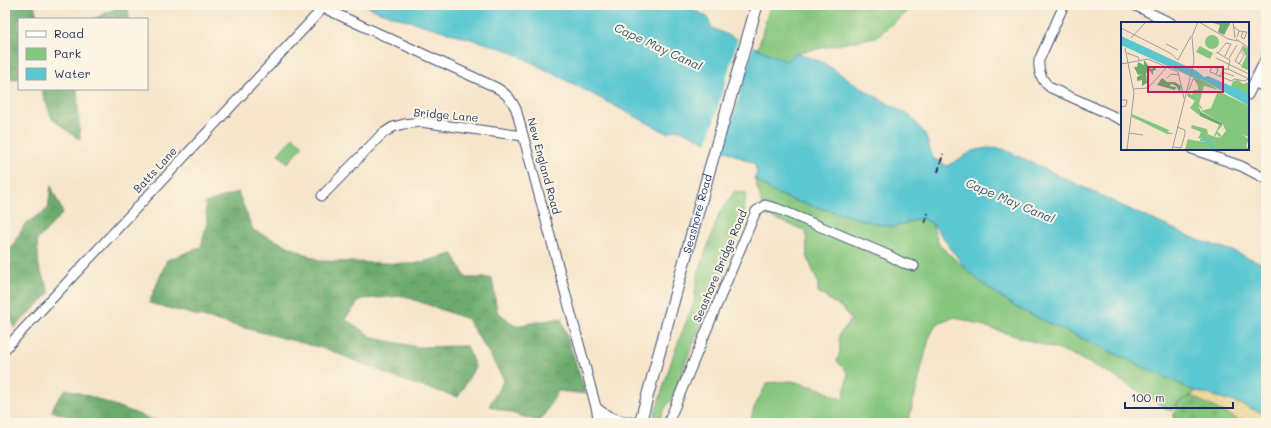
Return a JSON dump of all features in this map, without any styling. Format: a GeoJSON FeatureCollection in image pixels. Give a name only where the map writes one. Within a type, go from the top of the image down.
{"type":"FeatureCollection","features":[{"type":"Feature","properties":{"kind":"main road","name":"Seashore Road"},"geometry":{"type":"LineString","coordinates":[[640,423],[708,174],[757,5]]}},
{"type":"Feature","properties":{"kind":"street"},"geometry":{"type":"LineString","coordinates":[[1064,5],[1039,60],[1038,67],[1041,78],[1045,84],[1051,88],[1121,120]]}},
{"type":"Feature","properties":{"kind":"street"},"geometry":{"type":"LineString","coordinates":[[1134,5],[1169,22]]}},
{"type":"Feature","properties":{"kind":"street","name":"New England Road"},"geometry":{"type":"LineString","coordinates":[[320,7],[500,89],[512,101],[516,109],[599,423]]}},
{"type":"Feature","properties":{"kind":"street","name":"Batts Lane"},"geometry":{"type":"LineString","coordinates":[[5,349],[320,7]]}},
{"type":"Feature","properties":{"kind":"street"},"geometry":{"type":"LineString","coordinates":[[1249,93],[1266,58]]}},
{"type":"Feature","properties":{"kind":"street"},"geometry":{"type":"LineString","coordinates":[[1254,82],[1266,88]]}},
{"type":"Feature","properties":{"kind":"street","name":"Bridge Lane"},"geometry":{"type":"LineString","coordinates":[[322,196],[382,134],[393,127],[420,122],[523,136]]}},
{"type":"Feature","properties":{"kind":"street"},"geometry":{"type":"LineString","coordinates":[[1195,150],[1241,166],[1266,178]]}},
{"type":"Feature","properties":{"kind":"street"},"geometry":{"type":"LineString","coordinates":[[1218,158],[1222,150]]}},
{"type":"Feature","properties":{"kind":"street","name":"Seashore Bridge Road"},"geometry":{"type":"LineString","coordinates":[[668,423],[756,211],[765,205],[776,208],[888,255],[903,263],[914,266]]}},
{"type":"Feature","properties":{"kind":"street"},"geometry":{"type":"LineString","coordinates":[[596,407],[601,412],[612,418],[635,423]]}},
{"type":"Feature","properties":{"kind":"green space"},"geometry":{"type":"Polygon","coordinates":[[[5,5],[34,5],[38,18],[18,18],[18,78],[5,81],[5,5]]]}},
{"type":"Feature","properties":{"kind":"green space"},"geometry":{"type":"Polygon","coordinates":[[[122,5],[128,5],[129,18],[96,18],[122,5]]]}},
{"type":"Feature","properties":{"kind":"green space"},"geometry":{"type":"Polygon","coordinates":[[[770,5],[916,5],[876,37],[796,53],[787,62],[758,49],[770,5]]]}},
{"type":"Feature","properties":{"kind":"green space"},"geometry":{"type":"Polygon","coordinates":[[[41,90],[77,90],[80,140],[52,119],[41,90]]]}},
{"type":"Feature","properties":{"kind":"green space"},"geometry":{"type":"Polygon","coordinates":[[[293,137],[303,145],[288,163],[278,154],[293,137]]]}},
{"type":"Feature","properties":{"kind":"green space"},"geometry":{"type":"Polygon","coordinates":[[[754,178],[773,192],[795,201],[870,222],[893,227],[921,218],[932,223],[939,245],[983,284],[1017,308],[1195,391],[1191,396],[1177,403],[1171,411],[1107,372],[1069,353],[955,317],[936,325],[929,338],[908,423],[750,423],[754,408],[767,383],[792,381],[818,388],[843,400],[848,373],[837,361],[840,352],[839,335],[851,320],[845,310],[818,292],[818,283],[807,256],[806,231],[763,214],[760,196],[754,178]]]}},
{"type":"Feature","properties":{"kind":"green space"},"geometry":{"type":"Polygon","coordinates":[[[51,186],[63,213],[37,240],[39,268],[50,293],[14,328],[5,289],[5,258],[25,224],[48,209],[51,186]]]}},
{"type":"Feature","properties":{"kind":"green space"},"geometry":{"type":"Polygon","coordinates":[[[735,191],[746,193],[744,217],[686,361],[674,397],[667,405],[657,423],[652,423],[674,353],[694,302],[697,277],[707,248],[720,212],[735,191]]]}},
{"type":"Feature","properties":{"kind":"green space"},"geometry":{"type":"Polygon","coordinates":[[[238,192],[253,230],[321,261],[414,264],[453,254],[466,278],[492,278],[497,311],[515,326],[561,318],[586,394],[558,391],[540,422],[489,406],[504,380],[467,319],[404,296],[361,299],[345,319],[374,338],[418,347],[467,346],[475,367],[458,397],[401,380],[329,350],[149,303],[167,260],[201,247],[207,222],[205,203],[238,192]]]}},
{"type":"Feature","properties":{"kind":"green space"},"geometry":{"type":"Polygon","coordinates":[[[66,389],[162,423],[86,423],[52,411],[55,403],[66,389]]]}},
{"type":"Feature","properties":{"kind":"green space"},"geometry":{"type":"Polygon","coordinates":[[[1191,396],[1247,423],[1172,423],[1177,403],[1191,396]]]}},
{"type":"Feature","properties":{"kind":"sand"},"geometry":{"type":"Polygon","coordinates":[[[1195,391],[1236,402],[1266,415],[1266,423],[1247,423],[1241,421],[1191,396],[1195,391]]]}},
{"type":"Feature","properties":{"kind":"water","name":"Cape May Canal"},"geometry":{"type":"Polygon","coordinates":[[[365,5],[685,5],[707,17],[712,28],[786,61],[796,53],[822,62],[871,94],[910,116],[925,134],[933,158],[947,166],[973,151],[987,148],[1003,149],[1133,211],[1198,240],[1230,250],[1266,265],[1266,415],[1236,402],[1195,391],[1017,308],[983,284],[966,269],[932,223],[921,218],[893,227],[795,201],[773,192],[754,178],[757,174],[755,164],[678,129],[667,133],[508,50],[379,12],[365,5]]]}},
{"type":"Feature","properties":{"kind":"pier"},"geometry":{"type":"Polygon","coordinates":[[[738,38],[754,45],[723,151],[707,144],[738,38]]]}},
{"type":"Feature","properties":{"kind":"railway"},"geometry":{"type":"LineString","coordinates":[[938,172],[943,154]]}},
{"type":"Feature","properties":{"kind":"railway"},"geometry":{"type":"LineString","coordinates":[[925,223],[928,213]]}}]}
